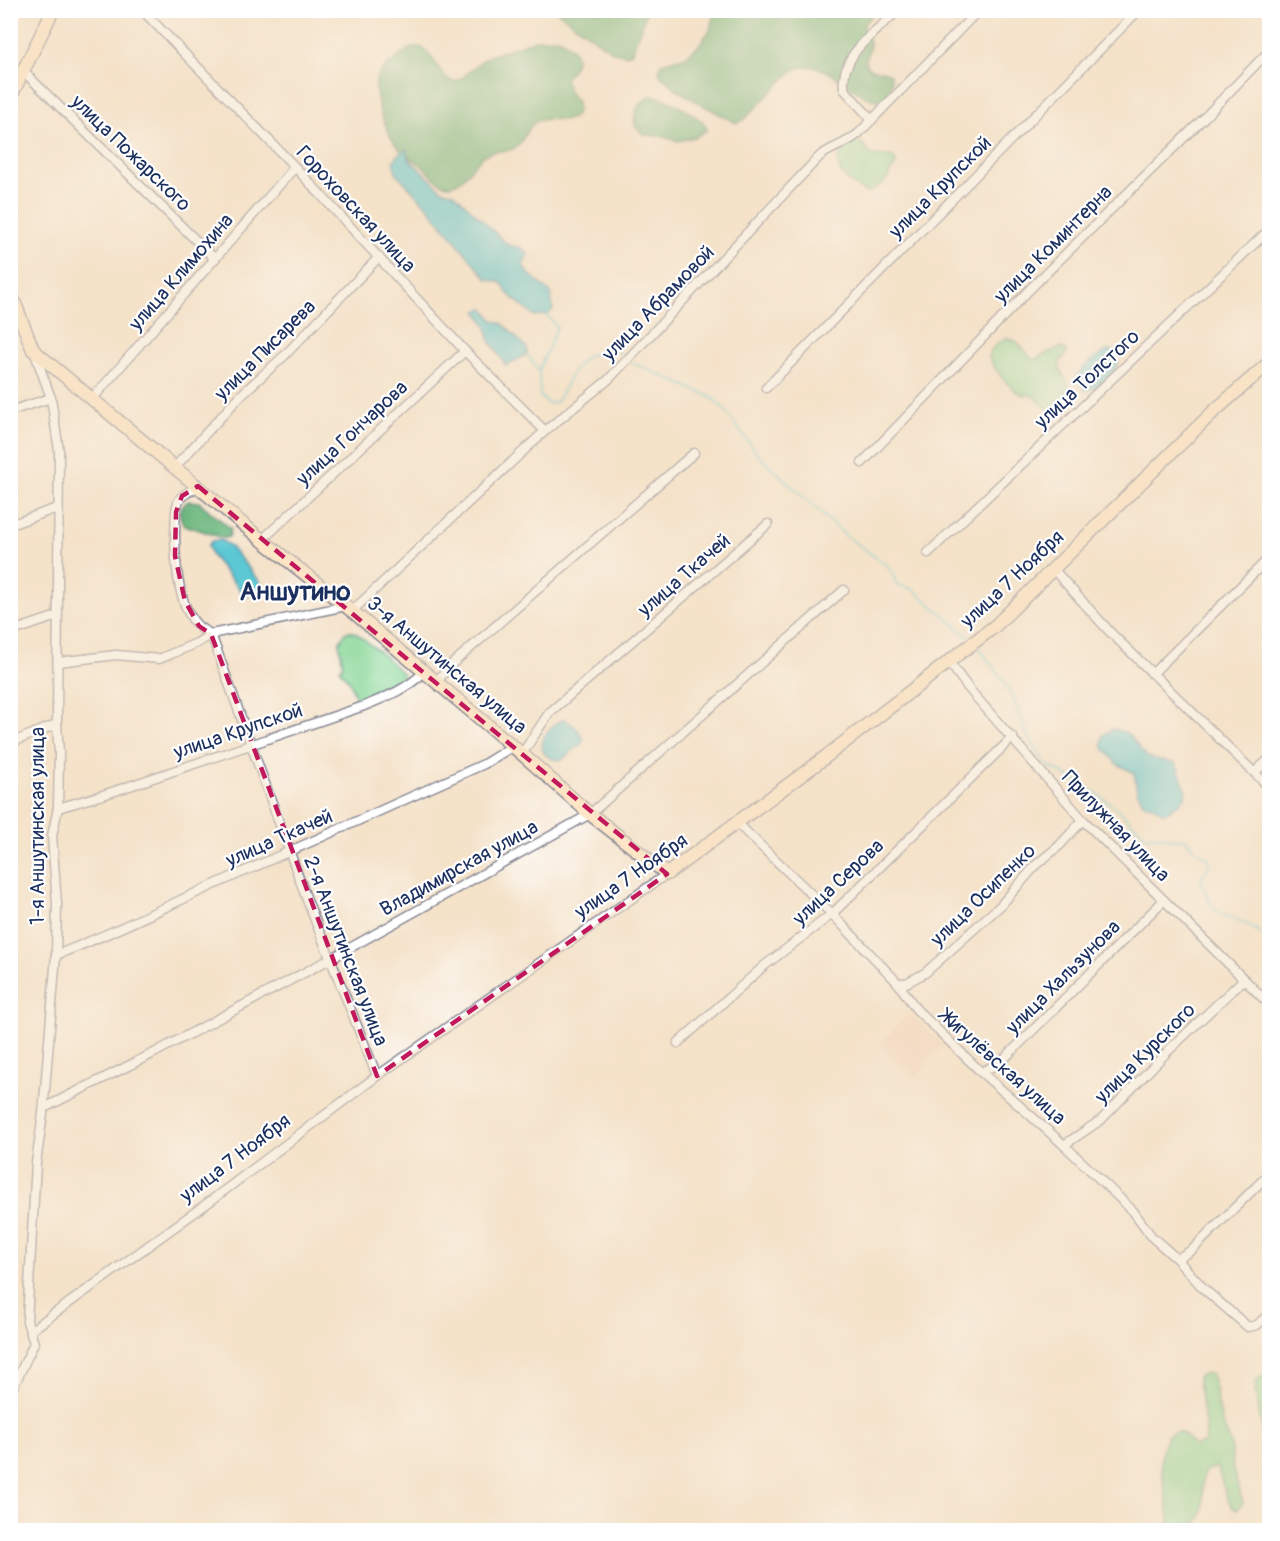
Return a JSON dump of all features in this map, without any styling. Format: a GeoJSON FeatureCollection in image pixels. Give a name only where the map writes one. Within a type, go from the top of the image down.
{"type":"FeatureCollection","features":[{"type":"Feature","properties":{"kind":"street"},"geometry":{"type":"LineString","coordinates":[[10,98],[53,10]]}},
{"type":"Feature","properties":{"kind":"street","name":"Гороховская улица"},"geometry":{"type":"LineString","coordinates":[[142,10],[295,167],[465,351],[545,431]]}},
{"type":"Feature","properties":{"kind":"street"},"geometry":{"type":"LineString","coordinates":[[872,120],[844,89],[844,73],[855,51],[898,10]]}},
{"type":"Feature","properties":{"kind":"street","name":"улица Абрамовой"},"geometry":{"type":"LineString","coordinates":[[349,608],[545,431],[608,380],[820,156],[849,141],[872,120],[979,10]]}},
{"type":"Feature","properties":{"kind":"street","name":"улица Крупской"},"geometry":{"type":"LineString","coordinates":[[766,388],[1139,10]]}},
{"type":"Feature","properties":{"kind":"street","name":"улица Коминтерна"},"geometry":{"type":"LineString","coordinates":[[861,463],[1269,50]]}},
{"type":"Feature","properties":{"kind":"street","name":"улица Пожарского"},"geometry":{"type":"LineString","coordinates":[[23,71],[215,259]]}},
{"type":"Feature","properties":{"kind":"street","name":"улица Климохина"},"geometry":{"type":"LineString","coordinates":[[93,398],[295,167]]}},
{"type":"Feature","properties":{"kind":"street","name":"улица Толстого"},"geometry":{"type":"LineString","coordinates":[[928,554],[1269,229]]}},
{"type":"Feature","properties":{"kind":"street","name":"улица Писарева"},"geometry":{"type":"LineString","coordinates":[[175,467],[242,394],[284,356],[379,257]]}},
{"type":"Feature","properties":{"kind":"street","name":"1-я Аншутинская улица"},"geometry":{"type":"LineString","coordinates":[[10,291],[51,398],[58,451],[57,724],[59,753],[58,808],[52,836],[57,904],[56,955],[44,1108],[36,1163],[27,1321],[30,1331]]}},
{"type":"Feature","properties":{"kind":"street","name":"3-я Аншутинская улица"},"geometry":{"type":"LineString","coordinates":[[33,350],[262,540],[349,608],[435,683],[518,750],[590,814],[667,874]]}},
{"type":"Feature","properties":{"kind":"street","name":"улица Гончарова"},"geometry":{"type":"LineString","coordinates":[[262,540],[465,351]]}},
{"type":"Feature","properties":{"kind":"street","name":"улица 7 Ноября"},"geometry":{"type":"LineString","coordinates":[[30,1331],[205,1205],[377,1076],[738,824],[949,662],[995,626],[1211,414],[1269,362]]}},
{"type":"Feature","properties":{"kind":"street"},"geometry":{"type":"LineString","coordinates":[[10,411],[51,398]]}},
{"type":"Feature","properties":{"kind":"street"},"geometry":{"type":"LineString","coordinates":[[435,683],[452,664],[693,453]]}},
{"type":"Feature","properties":{"kind":"street"},"geometry":{"type":"LineString","coordinates":[[198,486],[182,496],[178,502],[175,556],[178,581],[185,602],[199,626],[211,634]]}},
{"type":"Feature","properties":{"kind":"street"},"geometry":{"type":"LineString","coordinates":[[10,525],[57,508]]}},
{"type":"Feature","properties":{"kind":"street","name":"улица Ткачей"},"geometry":{"type":"LineString","coordinates":[[56,955],[98,939],[518,750],[549,713],[768,524]]}},
{"type":"Feature","properties":{"kind":"street"},"geometry":{"type":"LineString","coordinates":[[1152,674],[1269,556]]}},
{"type":"Feature","properties":{"kind":"street"},"geometry":{"type":"LineString","coordinates":[[1053,569],[1109,631],[1269,788]]}},
{"type":"Feature","properties":{"kind":"street","name":"Владимирская улица"},"geometry":{"type":"LineString","coordinates":[[44,1108],[154,1053],[330,959],[590,814],[844,590]]}},
{"type":"Feature","properties":{"kind":"street"},"geometry":{"type":"LineString","coordinates":[[58,662],[116,655],[159,659],[197,644],[211,634],[349,608]]}},
{"type":"Feature","properties":{"kind":"street"},"geometry":{"type":"LineString","coordinates":[[10,632],[57,616]]}},
{"type":"Feature","properties":{"kind":"street","name":"2-я Аншутинская улица"},"geometry":{"type":"LineString","coordinates":[[211,634],[330,959],[377,1076]]}},
{"type":"Feature","properties":{"kind":"street","name":"Прилужная улица"},"geometry":{"type":"LineString","coordinates":[[949,662],[969,689],[1083,820],[1269,1005]]}},
{"type":"Feature","properties":{"kind":"street","name":"улица Крупской"},"geometry":{"type":"LineString","coordinates":[[58,808],[109,793],[379,700],[414,681],[424,672]]}},
{"type":"Feature","properties":{"kind":"street"},"geometry":{"type":"LineString","coordinates":[[10,743],[57,724]]}},
{"type":"Feature","properties":{"kind":"street","name":"улица Серова"},"geometry":{"type":"LineString","coordinates":[[678,1043],[764,966],[832,914],[1012,737]]}},
{"type":"Feature","properties":{"kind":"street"},"geometry":{"type":"LineString","coordinates":[[1255,772],[1269,758]]}},
{"type":"Feature","properties":{"kind":"street","name":"улица Осипенко"},"geometry":{"type":"LineString","coordinates":[[898,983],[906,983],[926,973],[1001,904],[1037,864],[1059,846],[1083,820]]}},
{"type":"Feature","properties":{"kind":"street","name":"Жигулёвская улица"},"geometry":{"type":"LineString","coordinates":[[738,824],[832,914],[898,983],[916,1009],[981,1072],[1133,1210],[1152,1237],[1178,1259],[1204,1289],[1244,1324],[1251,1327],[1257,1325],[1269,1313]]}},
{"type":"Feature","properties":{"kind":"street","name":"улица Хальзунова"},"geometry":{"type":"LineString","coordinates":[[981,1072],[1003,1060],[1164,900]]}},
{"type":"Feature","properties":{"kind":"street","name":"улица Курского"},"geometry":{"type":"LineString","coordinates":[[1064,1145],[1101,1120],[1170,1049],[1245,979]]}},
{"type":"Feature","properties":{"kind":"street"},"geometry":{"type":"LineString","coordinates":[[1178,1259],[1192,1250],[1269,1173]]}},
{"type":"Feature","properties":{"kind":"street"},"geometry":{"type":"LineString","coordinates":[[10,1394],[33,1343],[30,1331]]}},
{"type":"Feature","properties":{"kind":"highlighted area"},"geometry":{"type":"Polygon","coordinates":[[[198,486],[667,874],[377,1076],[211,634],[199,626],[185,601],[175,556],[176,512],[182,496],[198,486]]]}},
{"type":"Feature","properties":{"kind":"shaded area"},"geometry":{"type":"Polygon","coordinates":[[[910,1013],[944,1045],[915,1077],[879,1045],[910,1013]]]}},
{"type":"Feature","properties":{"kind":"green space"},"geometry":{"type":"Polygon","coordinates":[[[556,11],[647,11],[632,52],[626,55],[613,52],[556,11]]]}},
{"type":"Feature","properties":{"kind":"green space"},"geometry":{"type":"Polygon","coordinates":[[[714,11],[876,11],[864,25],[870,43],[866,64],[870,69],[890,74],[892,84],[889,94],[882,99],[871,99],[861,95],[824,70],[803,67],[792,71],[745,119],[737,123],[732,121],[682,93],[659,72],[661,63],[686,56],[699,45],[710,30],[714,11]]]}},
{"type":"Feature","properties":{"kind":"green space"},"geometry":{"type":"Polygon","coordinates":[[[558,38],[570,46],[576,57],[573,68],[565,79],[569,92],[577,101],[577,111],[569,120],[537,121],[515,148],[485,155],[461,180],[451,185],[439,182],[402,152],[390,136],[379,108],[376,82],[382,70],[407,51],[416,47],[422,48],[431,56],[443,74],[454,82],[492,55],[538,39],[558,38]]]}},
{"type":"Feature","properties":{"kind":"green space"},"geometry":{"type":"Polygon","coordinates":[[[651,96],[665,99],[683,108],[699,119],[707,130],[695,137],[678,141],[661,136],[644,135],[635,126],[634,116],[639,105],[651,96]]]}},
{"type":"Feature","properties":{"kind":"green space"},"geometry":{"type":"Polygon","coordinates":[[[856,141],[862,143],[873,155],[892,156],[896,161],[886,181],[868,193],[859,189],[844,176],[838,161],[845,147],[856,141]]]}},
{"type":"Feature","properties":{"kind":"green space"},"geometry":{"type":"Polygon","coordinates":[[[1007,338],[1016,341],[1033,360],[1060,347],[1066,350],[1066,354],[1059,363],[1072,398],[1065,409],[1059,412],[1050,411],[1032,396],[1014,390],[1001,377],[989,357],[993,348],[1007,338]]]}},
{"type":"Feature","properties":{"kind":"green space"},"geometry":{"type":"Polygon","coordinates":[[[189,501],[199,502],[231,529],[229,537],[223,538],[184,525],[180,512],[189,501]]]}},
{"type":"Feature","properties":{"kind":"green space"},"geometry":{"type":"Polygon","coordinates":[[[349,631],[356,633],[380,652],[403,674],[401,680],[386,692],[368,700],[356,700],[350,682],[340,670],[343,664],[339,643],[349,631]]]}},
{"type":"Feature","properties":{"kind":"green space"},"geometry":{"type":"Polygon","coordinates":[[[1205,1373],[1212,1375],[1222,1422],[1231,1444],[1233,1470],[1243,1503],[1238,1509],[1233,1508],[1216,1467],[1205,1471],[1203,1476],[1203,1511],[1196,1523],[1190,1530],[1168,1530],[1168,1507],[1161,1468],[1163,1444],[1169,1434],[1174,1432],[1184,1435],[1195,1446],[1205,1442],[1206,1430],[1198,1377],[1205,1373]]]}},
{"type":"Feature","properties":{"kind":"green space"},"geometry":{"type":"Polygon","coordinates":[[[1266,1373],[1270,1373],[1269,1464],[1255,1391],[1257,1380],[1266,1373]]]}},
{"type":"Feature","properties":{"kind":"water"},"geometry":{"type":"Polygon","coordinates":[[[406,149],[408,158],[442,190],[453,192],[508,245],[522,248],[528,254],[523,265],[528,273],[551,293],[553,310],[547,315],[534,316],[507,293],[502,283],[487,279],[427,206],[397,174],[393,162],[406,149]]]}},
{"type":"Feature","properties":{"kind":"water"},"geometry":{"type":"Polygon","coordinates":[[[484,308],[493,320],[503,324],[527,348],[527,354],[506,366],[489,339],[487,327],[477,311],[484,308]]]}},
{"type":"Feature","properties":{"kind":"water"},"geometry":{"type":"Polygon","coordinates":[[[1108,350],[1112,351],[1119,362],[1100,383],[1086,391],[1076,377],[1087,364],[1108,350]]]}},
{"type":"Feature","properties":{"kind":"water"},"geometry":{"type":"Polygon","coordinates":[[[220,540],[229,545],[260,582],[264,589],[263,593],[245,596],[212,556],[208,546],[212,541],[220,540]]]}},
{"type":"Feature","properties":{"kind":"water"},"geometry":{"type":"Polygon","coordinates":[[[564,719],[576,728],[584,740],[562,760],[552,759],[546,755],[542,743],[549,729],[564,719]]]}},
{"type":"Feature","properties":{"kind":"water"},"geometry":{"type":"Polygon","coordinates":[[[1113,729],[1130,736],[1147,756],[1176,764],[1186,789],[1185,798],[1163,813],[1152,805],[1144,804],[1137,791],[1134,773],[1117,764],[1102,746],[1103,735],[1113,729]]]}},
{"type":"Feature","properties":{"kind":"waterway"},"geometry":{"type":"LineString","coordinates":[[539,370],[557,327],[547,315]]}},
{"type":"Feature","properties":{"kind":"waterway"},"geometry":{"type":"LineString","coordinates":[[527,354],[539,372],[540,396],[549,404],[556,402],[574,371],[584,359],[607,350],[623,355]]}},
{"type":"Feature","properties":{"kind":"waterway"},"geometry":{"type":"LineString","coordinates":[[631,362],[711,397],[723,408],[759,456],[846,536],[888,566],[896,584],[914,590],[969,637]]}},
{"type":"Feature","properties":{"kind":"waterway"},"geometry":{"type":"LineString","coordinates":[[979,648],[1001,677],[1014,700],[1027,735],[1047,765],[1084,785],[1115,807],[1146,836],[1186,839],[1210,862],[1201,882],[1217,911],[1247,924],[1270,941]]}},
{"type":"Feature","properties":{"kind":"district","name":"Аншутино"},"geometry":{"type":"Point","coordinates":[295,592]}}]}
